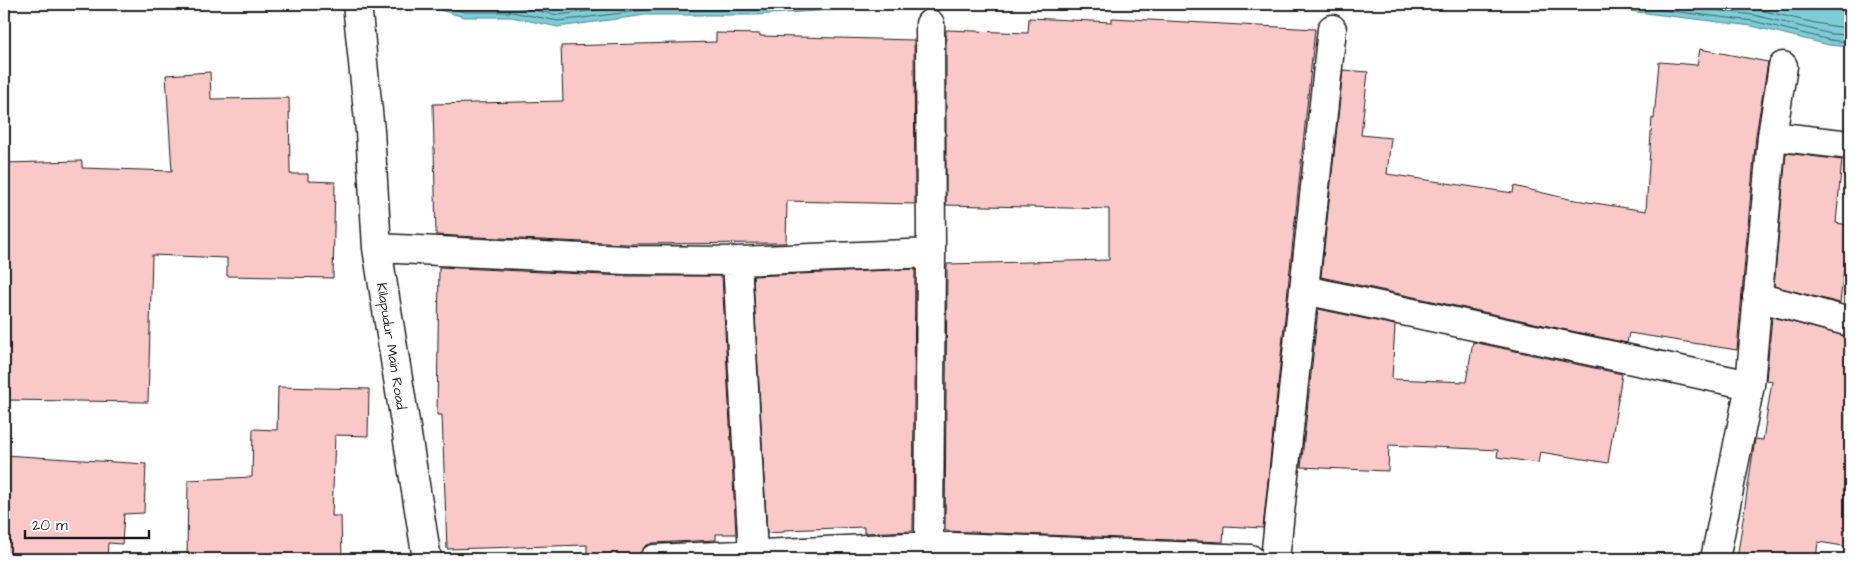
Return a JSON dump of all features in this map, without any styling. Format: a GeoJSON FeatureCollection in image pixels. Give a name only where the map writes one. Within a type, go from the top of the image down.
{"type":"FeatureCollection","features":[{"type":"Feature","properties":{"kind":"street","name":"Kilapudur Main Road"},"geometry":{"type":"LineString","coordinates":[[357,4],[370,132],[377,248],[427,559]]}},
{"type":"Feature","properties":{"kind":"street"},"geometry":{"type":"LineString","coordinates":[[929,546],[930,24]]}},
{"type":"Feature","properties":{"kind":"street"},"geometry":{"type":"LineString","coordinates":[[1275,559],[1332,29]]}},
{"type":"Feature","properties":{"kind":"street"},"geometry":{"type":"LineString","coordinates":[[1716,559],[1750,385],[1772,136],[1783,66]]}},
{"type":"Feature","properties":{"kind":"street"},"geometry":{"type":"LineString","coordinates":[[1772,136],[1850,144]]}},
{"type":"Feature","properties":{"kind":"street"},"geometry":{"type":"LineString","coordinates":[[377,248],[625,260],[737,261],[931,253]]}},
{"type":"Feature","properties":{"kind":"street"},"geometry":{"type":"LineString","coordinates":[[737,261],[753,554]]}},
{"type":"Feature","properties":{"kind":"street"},"geometry":{"type":"LineString","coordinates":[[1305,290],[1750,385]]}},
{"type":"Feature","properties":{"kind":"street"},"geometry":{"type":"LineString","coordinates":[[1757,298],[1850,322]]}},
{"type":"Feature","properties":{"kind":"street"},"geometry":{"type":"LineString","coordinates":[[654,559],[929,546],[1250,559]]}},
{"type":"Feature","properties":{"kind":"water"},"geometry":{"type":"Polygon","coordinates":[[[364,4],[921,4],[756,15],[646,15],[558,27],[511,17],[464,17],[423,5],[364,4]]]}},
{"type":"Feature","properties":{"kind":"water"},"geometry":{"type":"Polygon","coordinates":[[[1336,4],[1850,4],[1850,47],[1829,45],[1752,26],[1596,7],[1336,4]]]}},
{"type":"Feature","properties":{"kind":"building"},"geometry":{"type":"Polygon","coordinates":[[[1029,18],[1112,22],[1112,18],[1315,29],[1263,528],[1224,526],[1223,542],[945,531],[947,264],[1109,260],[1109,209],[946,205],[946,30],[1028,33],[1029,18]]]}},
{"type":"Feature","properties":{"kind":"building"},"geometry":{"type":"Polygon","coordinates":[[[716,33],[914,40],[915,204],[787,201],[786,243],[625,244],[436,235],[433,104],[563,101],[561,46],[716,42],[716,33]]]}},
{"type":"Feature","properties":{"kind":"building"},"geometry":{"type":"Polygon","coordinates":[[[1700,49],[1768,62],[1756,135],[1737,350],[1629,333],[1627,343],[1321,277],[1343,70],[1368,72],[1361,135],[1391,138],[1387,174],[1513,193],[1514,186],[1569,199],[1646,211],[1652,118],[1654,119],[1659,62],[1697,65],[1700,49]]]}},
{"type":"Feature","properties":{"kind":"building"},"geometry":{"type":"Polygon","coordinates":[[[210,72],[211,99],[289,98],[290,174],[308,174],[308,181],[335,182],[333,278],[227,276],[227,258],[152,255],[148,402],[4,400],[4,163],[82,161],[82,168],[172,171],[166,75],[210,72]]]}},
{"type":"Feature","properties":{"kind":"building"},"geometry":{"type":"Polygon","coordinates":[[[1786,153],[1842,160],[1836,223],[1849,225],[1840,303],[1774,286],[1786,153]]]}},
{"type":"Feature","properties":{"kind":"building"},"geometry":{"type":"Polygon","coordinates":[[[439,267],[624,276],[722,276],[736,534],[716,534],[716,540],[653,543],[645,546],[639,558],[587,557],[587,545],[447,549],[442,415],[437,415],[439,267]]]}},
{"type":"Feature","properties":{"kind":"building"},"geometry":{"type":"Polygon","coordinates":[[[915,269],[913,531],[864,533],[864,527],[784,530],[784,532],[767,533],[753,276],[915,269]]]}},
{"type":"Feature","properties":{"kind":"building"},"geometry":{"type":"Polygon","coordinates":[[[1318,309],[1395,325],[1392,379],[1466,382],[1473,342],[1622,374],[1608,463],[1540,452],[1538,463],[1497,457],[1498,450],[1389,445],[1388,471],[1301,467],[1318,309]]]}},
{"type":"Feature","properties":{"kind":"building"},"geometry":{"type":"Polygon","coordinates":[[[1772,317],[1850,337],[1850,547],[1818,542],[1816,559],[1737,559],[1755,439],[1763,440],[1772,381],[1766,380],[1772,317]]]}},
{"type":"Feature","properties":{"kind":"building"},"geometry":{"type":"Polygon","coordinates":[[[278,387],[369,389],[368,436],[335,435],[332,516],[341,516],[342,559],[187,559],[188,480],[252,477],[253,429],[277,430],[278,387]]]}},
{"type":"Feature","properties":{"kind":"building"},"geometry":{"type":"Polygon","coordinates":[[[4,455],[146,464],[144,513],[124,514],[122,544],[108,543],[107,559],[4,559],[4,455]]]}}]}
